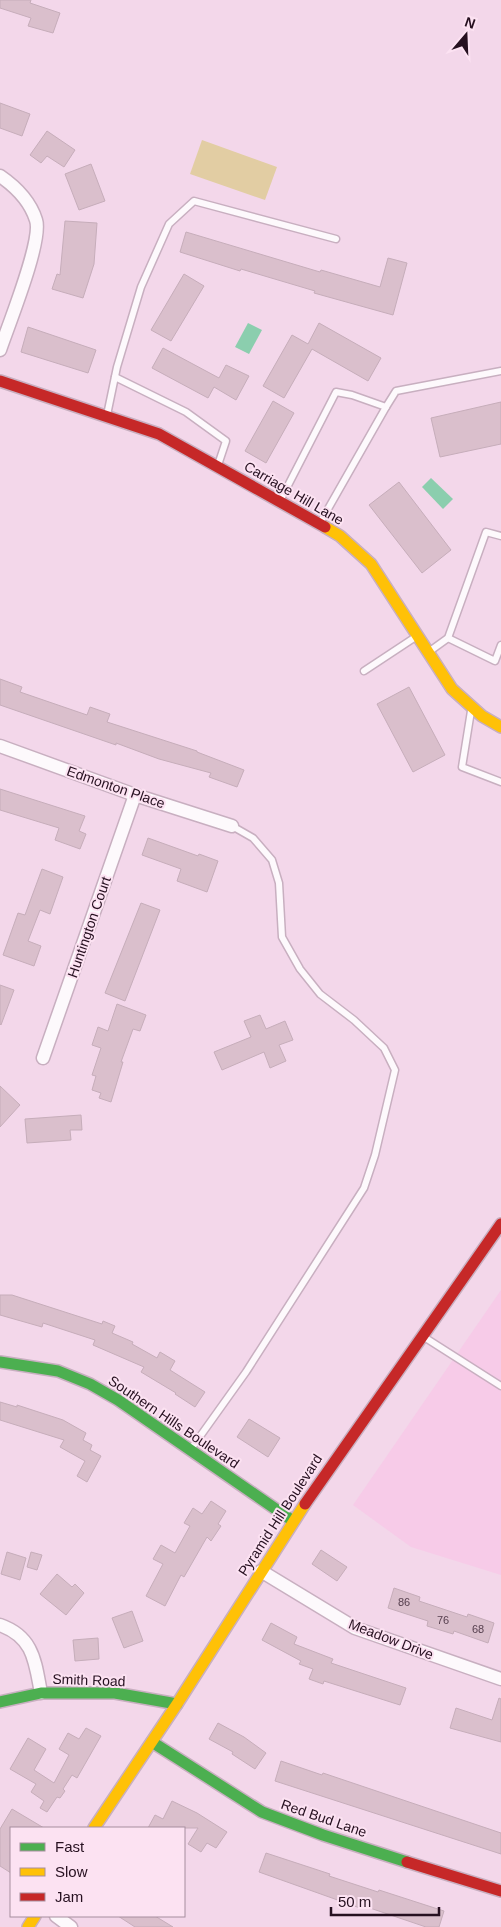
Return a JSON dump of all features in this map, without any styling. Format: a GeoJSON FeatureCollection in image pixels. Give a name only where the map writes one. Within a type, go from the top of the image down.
{"type":"FeatureCollection","features":[{"type":"Feature","properties":{"kind":"street"},"geometry":{"type":"LineString","coordinates":[[0,176],[13,185],[28,202],[37,222],[36,245],[0,350]]}},
{"type":"Feature","properties":{"kind":"street","name":"Carriage Hill Lane"},"geometry":{"type":"LineString","coordinates":[[0,381],[159,434],[340,536],[371,564],[452,689],[482,716],[501,727]]}},
{"type":"Feature","properties":{"kind":"street","name":"Edmonton Place"},"geometry":{"type":"LineString","coordinates":[[0,746],[135,796],[232,826]]}},
{"type":"Feature","properties":{"kind":"street","name":"Huntington Court"},"geometry":{"type":"LineString","coordinates":[[43,1058],[135,796]]}},
{"type":"Feature","properties":{"kind":"street","name":"Pyramid Hill Boulevard"},"geometry":{"type":"LineString","coordinates":[[95,1827],[177,1704],[292,1521],[421,1335],[501,1224]]}},
{"type":"Feature","properties":{"kind":"street","name":"Southern Hills Boulevard"},"geometry":{"type":"LineString","coordinates":[[0,1362],[58,1371],[90,1384],[118,1400],[292,1521]]}},
{"type":"Feature","properties":{"kind":"street","name":"Meadow Drive"},"geometry":{"type":"LineString","coordinates":[[261,1571],[355,1628],[501,1679]]}},
{"type":"Feature","properties":{"kind":"street"},"geometry":{"type":"LineString","coordinates":[[0,1625],[12,1629],[23,1638],[33,1653],[41,1693]]}},
{"type":"Feature","properties":{"kind":"street","name":"Smith Road"},"geometry":{"type":"LineString","coordinates":[[0,1702],[41,1693],[115,1693],[177,1704]]}},
{"type":"Feature","properties":{"kind":"street","name":"Red Bud Lane"},"geometry":{"type":"LineString","coordinates":[[152,1742],[262,1812],[323,1834],[501,1891]]}},
{"type":"Feature","properties":{"kind":"street"},"geometry":{"type":"LineString","coordinates":[[57,1917],[71,1927]]}},
{"type":"Feature","properties":{"kind":"lane"},"geometry":{"type":"LineString","coordinates":[[107,417],[115,377],[142,287],[169,224],[194,201],[336,240]]}},
{"type":"Feature","properties":{"kind":"lane"},"geometry":{"type":"LineString","coordinates":[[319,524],[396,391],[501,371]]}},
{"type":"Feature","properties":{"kind":"lane"},"geometry":{"type":"LineString","coordinates":[[115,377],[186,412],[226,441],[218,467]]}},
{"type":"Feature","properties":{"kind":"lane"},"geometry":{"type":"LineString","coordinates":[[280,502],[336,392],[352,395],[386,407]]}},
{"type":"Feature","properties":{"kind":"lane"},"geometry":{"type":"LineString","coordinates":[[429,652],[448,638],[486,532],[501,536]]}},
{"type":"Feature","properties":{"kind":"lane"},"geometry":{"type":"LineString","coordinates":[[364,671],[418,635]]}},
{"type":"Feature","properties":{"kind":"lane"},"geometry":{"type":"LineString","coordinates":[[448,638],[496,661],[501,645]]}},
{"type":"Feature","properties":{"kind":"lane"},"geometry":{"type":"LineString","coordinates":[[472,707],[462,767],[501,782]]}},
{"type":"Feature","properties":{"kind":"lane"},"geometry":{"type":"LineString","coordinates":[[190,1451],[246,1372],[364,1188],[375,1155],[395,1070],[384,1048],[354,1020],[320,994],[300,969],[282,937],[279,884],[272,860],[254,838],[232,826]]}},
{"type":"Feature","properties":{"kind":"lane"},"geometry":{"type":"LineString","coordinates":[[421,1335],[501,1386]]}},
{"type":"Feature","properties":{"kind":"shaded area"},"geometry":{"type":"Polygon","coordinates":[[[202,140],[277,167],[265,200],[190,174],[202,140]]]}},
{"type":"Feature","properties":{"kind":"shaded area"},"geometry":{"type":"Polygon","coordinates":[[[248,323],[262,330],[249,354],[235,347],[248,323]]]}},
{"type":"Feature","properties":{"kind":"shaded area"},"geometry":{"type":"Polygon","coordinates":[[[431,478],[453,499],[443,509],[422,487],[431,478]]]}},
{"type":"Feature","properties":{"kind":"shaded area"},"geometry":{"type":"Polygon","coordinates":[[[501,1290],[501,1575],[411,1547],[353,1505],[501,1290]]]}},
{"type":"Feature","properties":{"kind":"building"},"geometry":{"type":"Polygon","coordinates":[[[0,0],[31,0],[30,3],[60,13],[53,33],[28,26],[31,18],[0,8],[0,0]]]}},
{"type":"Feature","properties":{"kind":"building"},"geometry":{"type":"Polygon","coordinates":[[[0,103],[30,114],[22,136],[0,128],[0,103]]]}},
{"type":"Feature","properties":{"kind":"building"},"geometry":{"type":"Polygon","coordinates":[[[47,131],[75,150],[64,167],[47,156],[41,163],[30,155],[47,131]]]}},
{"type":"Feature","properties":{"kind":"building"},"geometry":{"type":"Polygon","coordinates":[[[91,164],[105,201],[79,210],[65,174],[91,164]]]}},
{"type":"Feature","properties":{"kind":"building"},"geometry":{"type":"Polygon","coordinates":[[[65,221],[97,223],[94,264],[83,298],[52,289],[57,274],[60,275],[65,221]]]}},
{"type":"Feature","properties":{"kind":"building"},"geometry":{"type":"Polygon","coordinates":[[[186,232],[320,272],[321,270],[380,287],[388,258],[407,263],[393,315],[180,252],[186,232]]]}},
{"type":"Feature","properties":{"kind":"building"},"geometry":{"type":"Polygon","coordinates":[[[184,274],[204,286],[171,341],[151,330],[184,274]]]}},
{"type":"Feature","properties":{"kind":"building"},"geometry":{"type":"Polygon","coordinates":[[[319,323],[381,358],[368,381],[312,349],[284,398],[263,386],[292,335],[308,344],[319,323]]]}},
{"type":"Feature","properties":{"kind":"building"},"geometry":{"type":"Polygon","coordinates":[[[28,327],[96,350],[88,373],[21,352],[28,327]]]}},
{"type":"Feature","properties":{"kind":"building"},"geometry":{"type":"Polygon","coordinates":[[[163,348],[219,378],[226,365],[249,376],[236,400],[214,387],[208,398],[152,368],[163,348]]]}},
{"type":"Feature","properties":{"kind":"building"},"geometry":{"type":"Polygon","coordinates":[[[273,401],[294,413],[266,463],[245,451],[273,401]]]}},
{"type":"Feature","properties":{"kind":"building"},"geometry":{"type":"Polygon","coordinates":[[[501,402],[501,444],[440,457],[431,418],[501,402]]]}},
{"type":"Feature","properties":{"kind":"building"},"geometry":{"type":"Polygon","coordinates":[[[399,482],[451,550],[422,573],[369,505],[399,482]]]}},
{"type":"Feature","properties":{"kind":"building"},"geometry":{"type":"Polygon","coordinates":[[[0,679],[22,687],[20,692],[87,715],[90,707],[110,714],[107,722],[197,751],[244,770],[237,787],[209,777],[211,773],[159,759],[0,705],[0,679]]]}},
{"type":"Feature","properties":{"kind":"building"},"geometry":{"type":"Polygon","coordinates":[[[409,687],[445,755],[413,772],[377,704],[409,687]]]}},
{"type":"Feature","properties":{"kind":"building"},"geometry":{"type":"Polygon","coordinates":[[[0,789],[85,816],[79,831],[86,834],[80,849],[55,840],[59,828],[0,810],[0,789]]]}},
{"type":"Feature","properties":{"kind":"building"},"geometry":{"type":"Polygon","coordinates":[[[148,838],[218,861],[207,892],[177,881],[181,869],[142,855],[148,838]]]}},
{"type":"Feature","properties":{"kind":"building"},"geometry":{"type":"Polygon","coordinates":[[[42,869],[63,877],[50,914],[40,910],[28,941],[41,946],[34,966],[3,955],[18,913],[25,915],[42,869]]]}},
{"type":"Feature","properties":{"kind":"building"},"geometry":{"type":"Polygon","coordinates":[[[141,903],[160,910],[125,1001],[105,993],[141,903]]]}},
{"type":"Feature","properties":{"kind":"building"},"geometry":{"type":"Polygon","coordinates":[[[0,985],[14,990],[1,1025],[0,1024],[0,985]]]}},
{"type":"Feature","properties":{"kind":"building"},"geometry":{"type":"Polygon","coordinates":[[[117,1004],[146,1015],[140,1031],[133,1029],[121,1062],[123,1062],[111,1102],[99,1098],[101,1093],[92,1090],[96,1076],[92,1075],[101,1048],[92,1045],[98,1027],[108,1031],[117,1004]]]}},
{"type":"Feature","properties":{"kind":"building"},"geometry":{"type":"Polygon","coordinates":[[[260,1015],[266,1029],[285,1021],[293,1040],[279,1045],[286,1061],[270,1068],[264,1052],[222,1070],[214,1052],[251,1037],[244,1021],[260,1015]]]}},
{"type":"Feature","properties":{"kind":"building"},"geometry":{"type":"Polygon","coordinates":[[[0,1086],[20,1105],[0,1127],[0,1086]]]}},
{"type":"Feature","properties":{"kind":"building"},"geometry":{"type":"Polygon","coordinates":[[[81,1115],[82,1130],[70,1130],[71,1140],[27,1143],[25,1119],[81,1115]]]}},
{"type":"Feature","properties":{"kind":"building"},"geometry":{"type":"Polygon","coordinates":[[[0,1295],[12,1295],[102,1324],[103,1321],[115,1326],[112,1333],[133,1342],[132,1344],[157,1358],[160,1352],[175,1361],[170,1370],[205,1392],[195,1407],[141,1372],[144,1367],[93,1345],[95,1340],[43,1323],[42,1327],[0,1315],[0,1295]]]}},
{"type":"Feature","properties":{"kind":"building"},"geometry":{"type":"Polygon","coordinates":[[[0,1402],[17,1407],[17,1405],[63,1420],[86,1433],[83,1440],[92,1445],[90,1450],[101,1456],[87,1482],[77,1476],[85,1461],[60,1447],[64,1440],[0,1420],[0,1402]]]}},
{"type":"Feature","properties":{"kind":"building"},"geometry":{"type":"Polygon","coordinates":[[[249,1419],[280,1438],[268,1457],[237,1437],[249,1419]]]}},
{"type":"Feature","properties":{"kind":"building"},"geometry":{"type":"Polygon","coordinates":[[[211,1501],[226,1511],[218,1524],[221,1526],[211,1541],[207,1537],[184,1577],[181,1575],[165,1606],[146,1596],[163,1564],[153,1559],[161,1545],[175,1553],[190,1526],[184,1523],[193,1508],[202,1514],[211,1501]]]}},
{"type":"Feature","properties":{"kind":"building"},"geometry":{"type":"Polygon","coordinates":[[[321,1550],[347,1567],[337,1581],[312,1564],[321,1550]]]}},
{"type":"Feature","properties":{"kind":"building"},"geometry":{"type":"Polygon","coordinates":[[[7,1552],[26,1558],[20,1580],[1,1574],[7,1552]]]}},
{"type":"Feature","properties":{"kind":"building"},"geometry":{"type":"Polygon","coordinates":[[[31,1552],[42,1555],[37,1570],[27,1567],[31,1552]]]}},
{"type":"Feature","properties":{"kind":"building"},"geometry":{"type":"Polygon","coordinates":[[[57,1574],[72,1587],[75,1584],[84,1593],[66,1615],[40,1594],[57,1574]]]}},
{"type":"Feature","properties":{"kind":"building"},"geometry":{"type":"Polygon","coordinates":[[[394,1588],[420,1597],[419,1601],[467,1617],[468,1614],[494,1623],[488,1643],[454,1631],[453,1634],[427,1626],[428,1621],[388,1608],[394,1588]]]}},
{"type":"Feature","properties":{"kind":"building"},"geometry":{"type":"Polygon","coordinates":[[[132,1611],[143,1641],[124,1648],[112,1618],[132,1611]]]}},
{"type":"Feature","properties":{"kind":"building"},"geometry":{"type":"Polygon","coordinates":[[[271,1623],[297,1637],[294,1644],[333,1659],[331,1663],[406,1688],[400,1705],[324,1681],[323,1684],[309,1679],[313,1669],[299,1664],[301,1661],[262,1640],[271,1623]]]}},
{"type":"Feature","properties":{"kind":"building"},"geometry":{"type":"Polygon","coordinates":[[[98,1638],[99,1659],[75,1661],[73,1640],[98,1638]]]}},
{"type":"Feature","properties":{"kind":"building"},"geometry":{"type":"Polygon","coordinates":[[[499,1698],[501,1699],[501,1742],[450,1728],[456,1708],[492,1720],[499,1698]]]}},
{"type":"Feature","properties":{"kind":"building"},"geometry":{"type":"Polygon","coordinates":[[[218,1723],[244,1737],[266,1753],[255,1769],[232,1754],[233,1752],[209,1739],[218,1723]]]}},
{"type":"Feature","properties":{"kind":"building"},"geometry":{"type":"Polygon","coordinates":[[[86,1728],[101,1736],[77,1778],[72,1775],[63,1789],[65,1791],[60,1798],[57,1797],[47,1812],[40,1808],[44,1801],[31,1792],[36,1784],[10,1769],[28,1738],[46,1749],[34,1770],[54,1783],[69,1755],[59,1749],[68,1733],[79,1739],[86,1728]]]}},
{"type":"Feature","properties":{"kind":"building"},"geometry":{"type":"Polygon","coordinates":[[[281,1761],[322,1775],[323,1773],[501,1833],[501,1854],[275,1781],[281,1761]]]}},
{"type":"Feature","properties":{"kind":"building"},"geometry":{"type":"Polygon","coordinates":[[[172,1801],[197,1813],[227,1832],[216,1848],[207,1843],[201,1852],[188,1844],[198,1828],[149,1827],[155,1815],[163,1819],[172,1801]]]}},
{"type":"Feature","properties":{"kind":"building"},"geometry":{"type":"Polygon","coordinates":[[[12,1809],[42,1827],[10,1827],[10,1872],[0,1866],[0,1829],[12,1809]]]}},
{"type":"Feature","properties":{"kind":"building"},"geometry":{"type":"Polygon","coordinates":[[[266,1853],[378,1892],[379,1890],[444,1911],[439,1927],[426,1927],[361,1905],[360,1908],[259,1872],[266,1853]]]}},
{"type":"Feature","properties":{"kind":"building"},"geometry":{"type":"Polygon","coordinates":[[[120,1917],[157,1917],[173,1927],[135,1927],[120,1917]]]}},
{"type":"Feature","properties":{"kind":"traffic: fast"},"geometry":{"type":"LineString","coordinates":[[0,1362],[58,1371],[90,1384],[118,1400],[293,1521]]}},
{"type":"Feature","properties":{"kind":"traffic: fast"},"geometry":{"type":"LineString","coordinates":[[0,1702],[41,1693],[115,1693],[177,1704]]}},
{"type":"Feature","properties":{"kind":"traffic: fast"},"geometry":{"type":"LineString","coordinates":[[152,1742],[262,1812],[323,1835],[407,1862]]}},
{"type":"Feature","properties":{"kind":"traffic: slow"},"geometry":{"type":"LineString","coordinates":[[325,527],[340,536],[371,564],[452,689],[482,716],[501,727]]}},
{"type":"Feature","properties":{"kind":"traffic: slow"},"geometry":{"type":"LineString","coordinates":[[95,1827],[177,1704],[305,1504]]}},
{"type":"Feature","properties":{"kind":"traffic: slow"},"geometry":{"type":"LineString","coordinates":[[28,1927],[34,1917]]}},
{"type":"Feature","properties":{"kind":"traffic: jam"},"geometry":{"type":"LineString","coordinates":[[0,381],[159,434],[325,527]]}},
{"type":"Feature","properties":{"kind":"traffic: jam"},"geometry":{"type":"LineString","coordinates":[[305,1504],[501,1224]]}},
{"type":"Feature","properties":{"kind":"traffic: jam"},"geometry":{"type":"LineString","coordinates":[[407,1862],[501,1891]]}}]}
